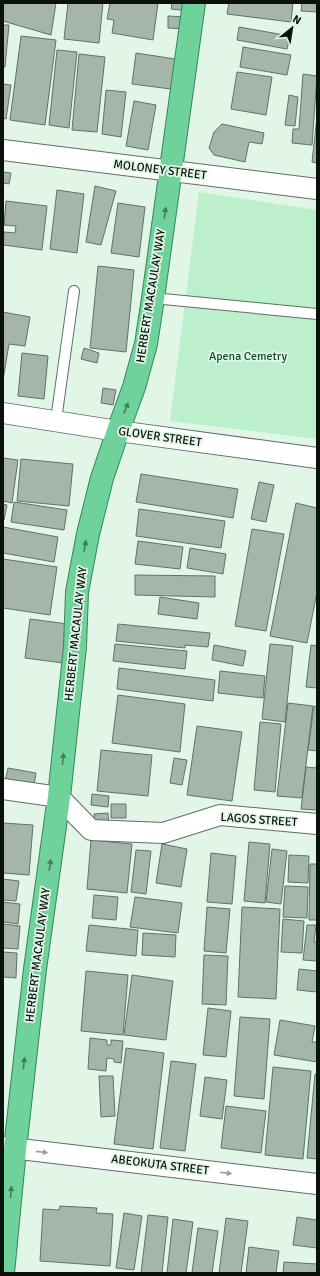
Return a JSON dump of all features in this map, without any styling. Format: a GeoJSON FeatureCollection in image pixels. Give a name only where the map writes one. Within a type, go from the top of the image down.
{"type":"FeatureCollection","features":[{"type":"Feature","properties":{"kind":"highway","name":"HERBERT MACAULAY WAY"},"geometry":{"type":"LineString","coordinates":[[4,1273],[9,1148],[59,798],[75,647],[77,592],[88,534],[102,478],[134,387],[146,344],[194,3]]}},
{"type":"Feature","properties":{"kind":"street","name":"MOLONEY STREET"},"geometry":{"type":"LineString","coordinates":[[3,150],[317,189]]}},
{"type":"Feature","properties":{"kind":"street","name":"GLOVER STREET"},"geometry":{"type":"LineString","coordinates":[[3,413],[56,420],[118,431],[317,458]]}},
{"type":"Feature","properties":{"kind":"street"},"geometry":{"type":"LineString","coordinates":[[3,789],[59,798]]}},
{"type":"Feature","properties":{"kind":"street","name":"LAGOS STREET"},"geometry":{"type":"LineString","coordinates":[[59,798],[92,830],[163,833],[220,815],[317,824]]}},
{"type":"Feature","properties":{"kind":"street","name":"ABEOKUTA STREET"},"geometry":{"type":"LineString","coordinates":[[9,1148],[317,1184]]}},
{"type":"Feature","properties":{"kind":"lane"},"geometry":{"type":"LineString","coordinates":[[56,420],[74,291]]}},
{"type":"Feature","properties":{"kind":"lane"},"geometry":{"type":"LineString","coordinates":[[153,298],[317,314]]}},
{"type":"Feature","properties":{"kind":"green space","name":"Apena Cemetry"},"geometry":{"type":"Polygon","coordinates":[[[199,192],[317,210],[317,439],[170,421],[199,192]]]}},
{"type":"Feature","properties":{"kind":"building"},"geometry":{"type":"Polygon","coordinates":[[[3,3],[56,3],[51,35],[3,21],[3,3]]]}},
{"type":"Feature","properties":{"kind":"building"},"geometry":{"type":"Polygon","coordinates":[[[68,3],[103,3],[99,43],[64,39],[68,3]]]}},
{"type":"Feature","properties":{"kind":"building"},"geometry":{"type":"Polygon","coordinates":[[[110,3],[158,3],[153,40],[112,33],[114,20],[107,19],[110,3]]]}},
{"type":"Feature","properties":{"kind":"building"},"geometry":{"type":"Polygon","coordinates":[[[172,3],[190,3],[189,11],[171,9],[172,3]]]}},
{"type":"Feature","properties":{"kind":"building"},"geometry":{"type":"Polygon","coordinates":[[[229,3],[293,3],[291,22],[227,14],[229,3]]]}},
{"type":"Feature","properties":{"kind":"building"},"geometry":{"type":"Polygon","coordinates":[[[302,3],[317,3],[317,12],[301,11],[302,3]]]}},
{"type":"Feature","properties":{"kind":"building"},"geometry":{"type":"Polygon","coordinates":[[[168,16],[186,17],[185,29],[168,28],[168,16]]]}},
{"type":"Feature","properties":{"kind":"building"},"geometry":{"type":"Polygon","coordinates":[[[3,25],[9,25],[5,67],[3,67],[3,25]]]}},
{"type":"Feature","properties":{"kind":"building"},"geometry":{"type":"Polygon","coordinates":[[[239,27],[290,36],[287,49],[237,40],[239,27]]]}},
{"type":"Feature","properties":{"kind":"building"},"geometry":{"type":"Polygon","coordinates":[[[21,36],[56,40],[45,125],[10,120],[21,36]]]}},
{"type":"Feature","properties":{"kind":"building"},"geometry":{"type":"Polygon","coordinates":[[[243,47],[291,55],[287,75],[240,67],[243,47]]]}},
{"type":"Feature","properties":{"kind":"building"},"geometry":{"type":"Polygon","coordinates":[[[57,50],[77,52],[69,128],[49,125],[57,50]]]}},
{"type":"Feature","properties":{"kind":"building"},"geometry":{"type":"Polygon","coordinates":[[[136,53],[175,59],[171,89],[132,84],[136,53]]]}},
{"type":"Feature","properties":{"kind":"building"},"geometry":{"type":"Polygon","coordinates":[[[79,54],[105,57],[97,132],[72,130],[79,54]]]}},
{"type":"Feature","properties":{"kind":"building"},"geometry":{"type":"Polygon","coordinates":[[[237,72],[272,77],[266,115],[231,109],[237,72]]]}},
{"type":"Feature","properties":{"kind":"building"},"geometry":{"type":"Polygon","coordinates":[[[303,74],[317,76],[312,145],[292,143],[293,129],[299,129],[303,74]]]}},
{"type":"Feature","properties":{"kind":"building"},"geometry":{"type":"Polygon","coordinates":[[[3,84],[11,85],[6,119],[3,118],[3,84]]]}},
{"type":"Feature","properties":{"kind":"building"},"geometry":{"type":"Polygon","coordinates":[[[106,90],[126,92],[121,137],[102,134],[106,90]]]}},
{"type":"Feature","properties":{"kind":"building"},"geometry":{"type":"Polygon","coordinates":[[[289,95],[298,97],[295,126],[285,125],[289,95]]]}},
{"type":"Feature","properties":{"kind":"building"},"geometry":{"type":"Polygon","coordinates":[[[134,101],[156,105],[148,150],[126,146],[134,101]]]}},
{"type":"Feature","properties":{"kind":"building"},"geometry":{"type":"Polygon","coordinates":[[[317,117],[317,163],[312,162],[317,117]]]}},
{"type":"Feature","properties":{"kind":"building"},"geometry":{"type":"Polygon","coordinates":[[[222,124],[264,133],[262,144],[249,142],[245,162],[214,155],[209,148],[214,132],[222,124]]]}},
{"type":"Feature","properties":{"kind":"building"},"geometry":{"type":"Polygon","coordinates":[[[3,172],[11,173],[9,184],[3,183],[3,172]]]}},
{"type":"Feature","properties":{"kind":"building"},"geometry":{"type":"Polygon","coordinates":[[[95,186],[116,191],[101,245],[86,242],[95,186]]]}},
{"type":"Feature","properties":{"kind":"building"},"geometry":{"type":"Polygon","coordinates":[[[57,190],[84,194],[77,253],[50,249],[57,190]]]}},
{"type":"Feature","properties":{"kind":"building"},"geometry":{"type":"Polygon","coordinates":[[[6,201],[47,206],[42,250],[3,245],[4,232],[15,233],[16,226],[4,225],[6,201]]]}},
{"type":"Feature","properties":{"kind":"building"},"geometry":{"type":"Polygon","coordinates":[[[118,203],[145,207],[139,257],[111,253],[118,203]]]}},
{"type":"Feature","properties":{"kind":"building"},"geometry":{"type":"Polygon","coordinates":[[[98,266],[134,270],[126,352],[90,348],[98,266]]]}},
{"type":"Feature","properties":{"kind":"building"},"geometry":{"type":"Polygon","coordinates":[[[3,312],[30,317],[25,346],[9,344],[3,380],[3,312]]]}},
{"type":"Feature","properties":{"kind":"building"},"geometry":{"type":"Polygon","coordinates":[[[84,348],[99,353],[97,363],[81,359],[84,348]]]}},
{"type":"Feature","properties":{"kind":"building"},"geometry":{"type":"Polygon","coordinates":[[[22,353],[48,356],[44,399],[18,396],[22,353]]]}},
{"type":"Feature","properties":{"kind":"building"},"geometry":{"type":"Polygon","coordinates":[[[103,388],[116,390],[113,405],[101,403],[103,388]]]}},
{"type":"Feature","properties":{"kind":"building"},"geometry":{"type":"Polygon","coordinates":[[[3,458],[18,460],[12,503],[3,501],[3,458]]]}},
{"type":"Feature","properties":{"kind":"building"},"geometry":{"type":"Polygon","coordinates":[[[21,459],[73,464],[69,506],[17,501],[21,459]]]}},
{"type":"Feature","properties":{"kind":"building"},"geometry":{"type":"Polygon","coordinates":[[[141,474],[238,489],[233,518],[136,502],[141,474]]]}},
{"type":"Feature","properties":{"kind":"building"},"geometry":{"type":"Polygon","coordinates":[[[259,482],[274,485],[266,522],[251,519],[259,482]]]}},
{"type":"Feature","properties":{"kind":"building"},"geometry":{"type":"Polygon","coordinates":[[[14,502],[67,510],[64,530],[11,522],[14,502]]]}},
{"type":"Feature","properties":{"kind":"building"},"geometry":{"type":"Polygon","coordinates":[[[296,503],[317,508],[317,592],[307,643],[270,636],[296,503]]]}},
{"type":"Feature","properties":{"kind":"building"},"geometry":{"type":"Polygon","coordinates":[[[3,504],[7,505],[4,520],[3,520],[3,504]]]}},
{"type":"Feature","properties":{"kind":"building"},"geometry":{"type":"Polygon","coordinates":[[[139,509],[225,521],[221,548],[136,536],[139,509]]]}},
{"type":"Feature","properties":{"kind":"building"},"geometry":{"type":"Polygon","coordinates":[[[3,527],[58,537],[54,562],[3,553],[3,527]]]}},
{"type":"Feature","properties":{"kind":"building"},"geometry":{"type":"Polygon","coordinates":[[[252,529],[284,534],[266,631],[235,626],[252,529]]]}},
{"type":"Feature","properties":{"kind":"building"},"geometry":{"type":"Polygon","coordinates":[[[138,541],[183,547],[180,569],[135,564],[138,541]]]}},
{"type":"Feature","properties":{"kind":"building"},"geometry":{"type":"Polygon","coordinates":[[[190,548],[226,554],[223,574],[187,568],[190,548]]]}},
{"type":"Feature","properties":{"kind":"building"},"geometry":{"type":"Polygon","coordinates":[[[3,559],[57,567],[50,615],[3,608],[3,559]]]}},
{"type":"Feature","properties":{"kind":"building"},"geometry":{"type":"Polygon","coordinates":[[[135,575],[215,576],[215,597],[135,595],[135,575]]]}},
{"type":"Feature","properties":{"kind":"building"},"geometry":{"type":"Polygon","coordinates":[[[160,597],[199,603],[197,619],[158,614],[160,597]]]}},
{"type":"Feature","properties":{"kind":"building"},"geometry":{"type":"Polygon","coordinates":[[[30,619],[68,624],[63,663],[25,658],[30,619]]]}},
{"type":"Feature","properties":{"kind":"building"},"geometry":{"type":"Polygon","coordinates":[[[118,624],[210,633],[208,647],[185,645],[185,648],[116,641],[118,624]]]}},
{"type":"Feature","properties":{"kind":"building"},"geometry":{"type":"Polygon","coordinates":[[[115,644],[187,651],[185,669],[113,661],[115,644]]]}},
{"type":"Feature","properties":{"kind":"building"},"geometry":{"type":"Polygon","coordinates":[[[270,644],[293,646],[285,722],[262,719],[270,644]]]}},
{"type":"Feature","properties":{"kind":"building"},"geometry":{"type":"Polygon","coordinates":[[[214,645],[246,651],[243,666],[212,660],[214,645]]]}},
{"type":"Feature","properties":{"kind":"building"},"geometry":{"type":"Polygon","coordinates":[[[311,645],[317,646],[317,688],[306,687],[311,645]]]}},
{"type":"Feature","properties":{"kind":"building"},"geometry":{"type":"Polygon","coordinates":[[[119,668],[215,680],[213,701],[117,689],[119,668]]]}},
{"type":"Feature","properties":{"kind":"building"},"geometry":{"type":"Polygon","coordinates":[[[220,671],[265,676],[263,698],[218,693],[220,671]]]}},
{"type":"Feature","properties":{"kind":"building"},"geometry":{"type":"Polygon","coordinates":[[[118,695],[185,704],[180,752],[112,743],[118,695]]]}},
{"type":"Feature","properties":{"kind":"building"},"geometry":{"type":"Polygon","coordinates":[[[288,703],[313,706],[302,798],[277,796],[288,703]]]}},
{"type":"Feature","properties":{"kind":"building"},"geometry":{"type":"Polygon","coordinates":[[[314,706],[317,707],[317,751],[308,750],[314,706]]]}},
{"type":"Feature","properties":{"kind":"building"},"geometry":{"type":"Polygon","coordinates":[[[260,722],[281,724],[275,792],[254,790],[260,722]]]}},
{"type":"Feature","properties":{"kind":"building"},"geometry":{"type":"Polygon","coordinates":[[[197,726],[242,732],[232,801],[187,795],[197,726]]]}},
{"type":"Feature","properties":{"kind":"building"},"geometry":{"type":"Polygon","coordinates":[[[101,750],[152,755],[148,796],[97,791],[101,750]]]}},
{"type":"Feature","properties":{"kind":"building"},"geometry":{"type":"Polygon","coordinates":[[[317,757],[317,810],[301,809],[306,767],[316,768],[317,757]]]}},
{"type":"Feature","properties":{"kind":"building"},"geometry":{"type":"Polygon","coordinates":[[[174,758],[187,760],[182,785],[170,783],[174,758]]]}},
{"type":"Feature","properties":{"kind":"building"},"geometry":{"type":"Polygon","coordinates":[[[8,768],[36,773],[33,792],[4,787],[8,768]]]}},
{"type":"Feature","properties":{"kind":"building"},"geometry":{"type":"Polygon","coordinates":[[[92,794],[109,796],[108,807],[91,805],[92,794]]]}},
{"type":"Feature","properties":{"kind":"building"},"geometry":{"type":"Polygon","coordinates":[[[111,804],[126,804],[126,818],[111,818],[111,804]]]}},
{"type":"Feature","properties":{"kind":"building"},"geometry":{"type":"Polygon","coordinates":[[[108,813],[109,826],[95,827],[94,814],[108,813]]]}},
{"type":"Feature","properties":{"kind":"building"},"geometry":{"type":"Polygon","coordinates":[[[3,823],[33,825],[29,875],[3,873],[3,823]]]}},
{"type":"Feature","properties":{"kind":"building"},"geometry":{"type":"Polygon","coordinates":[[[91,840],[132,844],[127,893],[87,889],[91,840]]]}},
{"type":"Feature","properties":{"kind":"building"},"geometry":{"type":"Polygon","coordinates":[[[249,842],[270,844],[265,903],[244,901],[249,842]]]}},
{"type":"Feature","properties":{"kind":"building"},"geometry":{"type":"Polygon","coordinates":[[[162,844],[187,849],[181,887],[156,883],[162,844]]]}},
{"type":"Feature","properties":{"kind":"building"},"geometry":{"type":"Polygon","coordinates":[[[272,849],[287,851],[281,904],[266,902],[272,849]]]}},
{"type":"Feature","properties":{"kind":"building"},"geometry":{"type":"Polygon","coordinates":[[[136,850],[151,851],[146,894],[131,892],[136,850]]]}},
{"type":"Feature","properties":{"kind":"building"},"geometry":{"type":"Polygon","coordinates":[[[211,853],[236,856],[232,904],[207,902],[211,853]]]}},
{"type":"Feature","properties":{"kind":"building"},"geometry":{"type":"Polygon","coordinates":[[[289,855],[309,856],[308,883],[288,882],[289,855]]]}},
{"type":"Feature","properties":{"kind":"building"},"geometry":{"type":"Polygon","coordinates":[[[310,864],[317,864],[317,920],[309,920],[310,864]]]}},
{"type":"Feature","properties":{"kind":"building"},"geometry":{"type":"Polygon","coordinates":[[[3,879],[19,881],[16,901],[3,900],[3,879]]]}},
{"type":"Feature","properties":{"kind":"building"},"geometry":{"type":"Polygon","coordinates":[[[285,886],[308,887],[307,918],[283,917],[285,886]]]}},
{"type":"Feature","properties":{"kind":"building"},"geometry":{"type":"Polygon","coordinates":[[[94,895],[118,897],[116,920],[92,918],[94,895]]]}},
{"type":"Feature","properties":{"kind":"building"},"geometry":{"type":"Polygon","coordinates":[[[135,897],[182,903],[178,933],[130,927],[135,897]]]}},
{"type":"Feature","properties":{"kind":"building"},"geometry":{"type":"Polygon","coordinates":[[[3,902],[20,904],[18,924],[3,922],[3,902]]]}},
{"type":"Feature","properties":{"kind":"building"},"geometry":{"type":"Polygon","coordinates":[[[207,907],[230,909],[226,953],[204,951],[207,907]]]}},
{"type":"Feature","properties":{"kind":"building"},"geometry":{"type":"Polygon","coordinates":[[[242,907],[280,909],[276,999],[238,997],[242,907]]]}},
{"type":"Feature","properties":{"kind":"building"},"geometry":{"type":"Polygon","coordinates":[[[283,919],[304,921],[302,953],[281,952],[283,919]]]}},
{"type":"Feature","properties":{"kind":"building"},"geometry":{"type":"Polygon","coordinates":[[[3,924],[20,926],[18,949],[3,948],[3,924]]]}},
{"type":"Feature","properties":{"kind":"building"},"geometry":{"type":"Polygon","coordinates":[[[89,925],[138,930],[136,956],[86,951],[89,925]]]}},
{"type":"Feature","properties":{"kind":"building"},"geometry":{"type":"Polygon","coordinates":[[[307,925],[316,925],[314,942],[317,942],[317,961],[303,960],[307,925]]]}},
{"type":"Feature","properties":{"kind":"building"},"geometry":{"type":"Polygon","coordinates":[[[143,933],[176,935],[175,957],[142,955],[143,933]]]}},
{"type":"Feature","properties":{"kind":"building"},"geometry":{"type":"Polygon","coordinates":[[[3,952],[17,953],[16,978],[3,977],[3,952]]]}},
{"type":"Feature","properties":{"kind":"building"},"geometry":{"type":"Polygon","coordinates":[[[204,955],[228,956],[226,1005],[202,1004],[204,955]]]}},
{"type":"Feature","properties":{"kind":"building"},"geometry":{"type":"Polygon","coordinates":[[[299,969],[317,971],[317,992],[297,990],[299,969]]]}},
{"type":"Feature","properties":{"kind":"building"},"geometry":{"type":"Polygon","coordinates":[[[86,971],[128,975],[123,1035],[81,1031],[86,971]]]}},
{"type":"Feature","properties":{"kind":"building"},"geometry":{"type":"Polygon","coordinates":[[[132,975],[173,981],[166,1040],[124,1035],[132,975]]]}},
{"type":"Feature","properties":{"kind":"building"},"geometry":{"type":"Polygon","coordinates":[[[208,1008],[231,1011],[226,1057],[203,1055],[208,1008]]]}},
{"type":"Feature","properties":{"kind":"building"},"geometry":{"type":"Polygon","coordinates":[[[240,1017],[270,1019],[264,1099],[234,1096],[240,1017]]]}},
{"type":"Feature","properties":{"kind":"building"},"geometry":{"type":"Polygon","coordinates":[[[280,1020],[315,1026],[312,1042],[317,1042],[317,1062],[274,1055],[280,1020]]]}},
{"type":"Feature","properties":{"kind":"building"},"geometry":{"type":"Polygon","coordinates":[[[90,1038],[107,1040],[107,1045],[111,1045],[111,1040],[123,1041],[121,1063],[114,1062],[114,1059],[107,1058],[106,1071],[88,1069],[90,1038]]]}},
{"type":"Feature","properties":{"kind":"building"},"geometry":{"type":"Polygon","coordinates":[[[126,1048],[164,1053],[153,1149],[114,1144],[126,1048]]]}},
{"type":"Feature","properties":{"kind":"building"},"geometry":{"type":"Polygon","coordinates":[[[171,1061],[196,1064],[185,1151],[160,1148],[171,1061]]]}},
{"type":"Feature","properties":{"kind":"building"},"geometry":{"type":"Polygon","coordinates":[[[273,1067],[311,1071],[303,1159],[265,1155],[273,1067]]]}},
{"type":"Feature","properties":{"kind":"building"},"geometry":{"type":"Polygon","coordinates":[[[315,1074],[317,1074],[317,1159],[307,1158],[315,1074]]]}},
{"type":"Feature","properties":{"kind":"building"},"geometry":{"type":"Polygon","coordinates":[[[99,1076],[113,1076],[115,1116],[101,1117],[99,1076]]]}},
{"type":"Feature","properties":{"kind":"building"},"geometry":{"type":"Polygon","coordinates":[[[205,1077],[227,1080],[222,1119],[200,1116],[205,1077]]]}},
{"type":"Feature","properties":{"kind":"building"},"geometry":{"type":"Polygon","coordinates":[[[226,1106],[266,1111],[261,1153],[221,1148],[226,1106]]]}},
{"type":"Feature","properties":{"kind":"building"},"geometry":{"type":"Polygon","coordinates":[[[60,1206],[97,1208],[96,1213],[113,1214],[110,1266],[40,1261],[43,1209],[59,1210],[60,1206]]]}},
{"type":"Feature","properties":{"kind":"building"},"geometry":{"type":"Polygon","coordinates":[[[124,1213],[142,1216],[134,1270],[116,1268],[124,1213]]]}},
{"type":"Feature","properties":{"kind":"building"},"geometry":{"type":"Polygon","coordinates":[[[148,1215],[168,1217],[162,1273],[141,1273],[148,1215]]]}},
{"type":"Feature","properties":{"kind":"building"},"geometry":{"type":"Polygon","coordinates":[[[297,1217],[317,1220],[317,1248],[293,1245],[297,1217]]]}},
{"type":"Feature","properties":{"kind":"building"},"geometry":{"type":"Polygon","coordinates":[[[226,1218],[248,1221],[241,1273],[219,1273],[226,1218]]]}},
{"type":"Feature","properties":{"kind":"building"},"geometry":{"type":"Polygon","coordinates":[[[173,1219],[193,1222],[186,1273],[167,1273],[173,1219]]]}},
{"type":"Feature","properties":{"kind":"building"},"geometry":{"type":"Polygon","coordinates":[[[198,1228],[218,1231],[212,1273],[192,1273],[198,1228]]]}},
{"type":"Feature","properties":{"kind":"building"},"geometry":{"type":"Polygon","coordinates":[[[249,1247],[279,1251],[276,1273],[246,1273],[249,1247]]]}},
{"type":"Feature","properties":{"kind":"building"},"geometry":{"type":"Polygon","coordinates":[[[284,1262],[317,1264],[317,1273],[283,1273],[284,1262]]]}}]}
